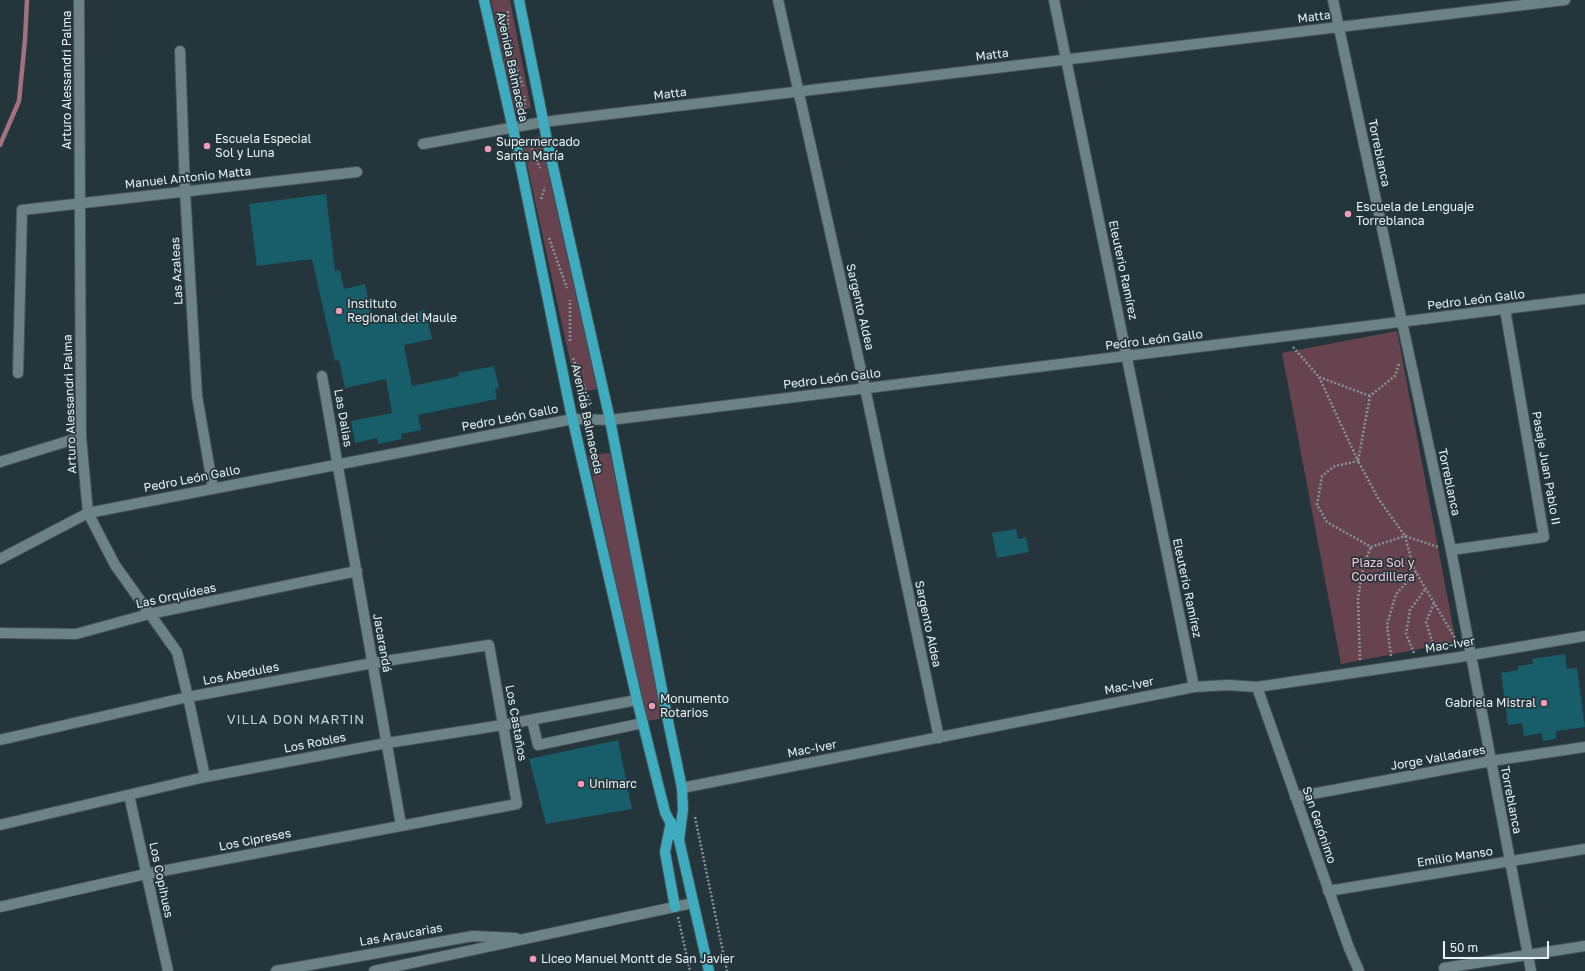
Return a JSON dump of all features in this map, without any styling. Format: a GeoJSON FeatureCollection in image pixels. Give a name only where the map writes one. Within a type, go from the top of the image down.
{"type":"FeatureCollection","features":[{"type":"Feature","properties":{"kind":"main road","name":"Avenida Balmaceda"},"geometry":{"type":"LineString","coordinates":[[484,0],[512,127],[570,408],[637,700],[665,812],[679,840],[709,971]]}},
{"type":"Feature","properties":{"kind":"main road","name":"Avenida Balmaceda"},"geometry":{"type":"LineString","coordinates":[[519,0],[544,122],[610,420],[682,788],[683,809],[679,840]]}},
{"type":"Feature","properties":{"kind":"main road"},"geometry":{"type":"LineString","coordinates":[[670,822],[665,852],[675,907]]}},
{"type":"Feature","properties":{"kind":"street","name":"Arturo Alessandri Palma"},"geometry":{"type":"LineString","coordinates":[[79,0],[81,437],[88,512],[115,565],[177,652],[205,777]]}},
{"type":"Feature","properties":{"kind":"street","name":"Sargento Aldea"},"geometry":{"type":"LineString","coordinates":[[778,0],[865,388],[938,738]]}},
{"type":"Feature","properties":{"kind":"street","name":"Eleuterio Ramírez"},"geometry":{"type":"LineString","coordinates":[[1054,0],[1194,687]]}},
{"type":"Feature","properties":{"kind":"street","name":"Torreblanca"},"geometry":{"type":"LineString","coordinates":[[1333,0],[1451,550],[1531,971]]}},
{"type":"Feature","properties":{"kind":"street","name":"Matta"},"geometry":{"type":"LineString","coordinates":[[423,144],[544,122],[1565,0]]}},
{"type":"Feature","properties":{"kind":"street","name":"Las Azaleas"},"geometry":{"type":"LineString","coordinates":[[180,51],[185,191],[197,396],[213,488]]}},
{"type":"Feature","properties":{"kind":"street","name":"Manuel Antonio Matta"},"geometry":{"type":"LineString","coordinates":[[18,373],[22,210],[357,172]]}},
{"type":"Feature","properties":{"kind":"street","name":"Pedro León Gallo"},"geometry":{"type":"LineString","coordinates":[[88,512],[573,419],[610,420],[1585,299]]}},
{"type":"Feature","properties":{"kind":"street","name":"Pasaje Juan Pablo II"},"geometry":{"type":"LineString","coordinates":[[1451,550],[1544,537],[1505,309]]}},
{"type":"Feature","properties":{"kind":"street","name":"Las Dalias"},"geometry":{"type":"LineString","coordinates":[[322,376],[338,464]]}},
{"type":"Feature","properties":{"kind":"street"},"geometry":{"type":"LineString","coordinates":[[0,462],[81,437]]}},
{"type":"Feature","properties":{"kind":"street","name":"Jacarandá"},"geometry":{"type":"LineString","coordinates":[[338,464],[401,825]]}},
{"type":"Feature","properties":{"kind":"street"},"geometry":{"type":"LineString","coordinates":[[0,560],[88,512]]}},
{"type":"Feature","properties":{"kind":"street","name":"Las Orquídeas"},"geometry":{"type":"LineString","coordinates":[[0,633],[76,634],[149,614],[357,571]]}},
{"type":"Feature","properties":{"kind":"street","name":"Mac-Iver"},"geometry":{"type":"LineString","coordinates":[[682,788],[1194,687],[1228,685],[1257,687],[1363,672],[1585,636]]}},
{"type":"Feature","properties":{"kind":"street","name":"Los Abedules"},"geometry":{"type":"LineString","coordinates":[[0,740],[188,697],[373,663],[489,646]]}},
{"type":"Feature","properties":{"kind":"street","name":"Los Castaños"},"geometry":{"type":"LineString","coordinates":[[489,646],[517,804]]}},
{"type":"Feature","properties":{"kind":"street","name":"San Gerónimo"},"geometry":{"type":"LineString","coordinates":[[1257,687],[1328,891],[1359,971]]}},
{"type":"Feature","properties":{"kind":"street","name":"Los Robles"},"geometry":{"type":"LineString","coordinates":[[0,825],[205,777],[387,743],[503,725],[637,700]]}},
{"type":"Feature","properties":{"kind":"street"},"geometry":{"type":"LineString","coordinates":[[532,720],[538,745],[643,723]]}},
{"type":"Feature","properties":{"kind":"street","name":"Jorge Valladares"},"geometry":{"type":"LineString","coordinates":[[1295,797],[1491,761],[1585,747]]}},
{"type":"Feature","properties":{"kind":"street","name":"Los Copihues"},"geometry":{"type":"LineString","coordinates":[[129,795],[168,971]]}},
{"type":"Feature","properties":{"kind":"street","name":"Los Cipreses"},"geometry":{"type":"LineString","coordinates":[[0,907],[146,874],[517,804]]}},
{"type":"Feature","properties":{"kind":"street","name":"Emilio Manso"},"geometry":{"type":"LineString","coordinates":[[1328,891],[1585,849]]}},
{"type":"Feature","properties":{"kind":"street","name":"Las Araucarias"},"geometry":{"type":"LineString","coordinates":[[374,971],[693,903]]}},
{"type":"Feature","properties":{"kind":"street","name":"Las Araucarias"},"geometry":{"type":"LineString","coordinates":[[276,971],[473,936],[532,938]]}},
{"type":"Feature","properties":{"kind":"street"},"geometry":{"type":"LineString","coordinates":[[1444,968],[1585,946]]}},
{"type":"Feature","properties":{"kind":"path"},"geometry":{"type":"LineString","coordinates":[[508,7],[508,43],[525,93],[523,116]]}},
{"type":"Feature","properties":{"kind":"path"},"geometry":{"type":"LineString","coordinates":[[528,136],[540,170]]}},
{"type":"Feature","properties":{"kind":"path"},"geometry":{"type":"LineString","coordinates":[[540,202],[546,184]]}},
{"type":"Feature","properties":{"kind":"path"},"geometry":{"type":"LineString","coordinates":[[548,237],[567,289]]}},
{"type":"Feature","properties":{"kind":"path"},"geometry":{"type":"LineString","coordinates":[[570,296],[570,343]]}},
{"type":"Feature","properties":{"kind":"path"},"geometry":{"type":"LineString","coordinates":[[1276,338],[1291,344],[1319,377],[1358,461],[1378,498],[1404,536],[1416,572],[1451,630]]}},
{"type":"Feature","properties":{"kind":"path"},"geometry":{"type":"LineString","coordinates":[[572,357],[591,404]]}},
{"type":"Feature","properties":{"kind":"path"},"geometry":{"type":"LineString","coordinates":[[1358,461],[1370,396],[1394,376]]}},
{"type":"Feature","properties":{"kind":"path"},"geometry":{"type":"LineString","coordinates":[[1319,377],[1370,396]]}},
{"type":"Feature","properties":{"kind":"path"},"geometry":{"type":"LineString","coordinates":[[570,408],[606,401]]}},
{"type":"Feature","properties":{"kind":"path"},"geometry":{"type":"LineString","coordinates":[[1358,461],[1335,466],[1322,476],[1317,505],[1327,522],[1371,547]]}},
{"type":"Feature","properties":{"kind":"path"},"geometry":{"type":"LineString","coordinates":[[1363,672],[1360,662],[1358,598],[1364,563],[1371,547],[1404,536],[1451,550]]}},
{"type":"Feature","properties":{"kind":"path"},"geometry":{"type":"LineString","coordinates":[[1392,660],[1388,625],[1396,594],[1416,572]]}},
{"type":"Feature","properties":{"kind":"path"},"geometry":{"type":"LineString","coordinates":[[1416,658],[1406,634],[1410,610],[1426,588]]}},
{"type":"Feature","properties":{"kind":"path"},"geometry":{"type":"LineString","coordinates":[[1434,603],[1426,622],[1432,644],[1437,649]]}},
{"type":"Feature","properties":{"kind":"path"},"geometry":{"type":"LineString","coordinates":[[695,815],[727,971]]}},
{"type":"Feature","properties":{"kind":"path"},"geometry":{"type":"LineString","coordinates":[[675,907],[690,971]]}},
{"type":"Feature","properties":{"kind":"green space"},"geometry":{"type":"Polygon","coordinates":[[[491,0],[510,0],[531,108],[515,111],[491,0]]]}},
{"type":"Feature","properties":{"kind":"green space"},"geometry":{"type":"Polygon","coordinates":[[[540,136],[597,389],[577,393],[522,141],[540,136]]]}},
{"type":"Feature","properties":{"kind":"green space","name":"Plaza Sol y Coordillera"},"geometry":{"type":"Polygon","coordinates":[[[1397,331],[1456,642],[1341,664],[1282,353],[1397,331]]]}},
{"type":"Feature","properties":{"kind":"green space"},"geometry":{"type":"Polygon","coordinates":[[[610,453],[664,718],[646,721],[588,455],[610,453]]]}},
{"type":"Feature","properties":{"kind":"building"},"geometry":{"type":"Polygon","coordinates":[[[326,194],[335,271],[340,270],[344,289],[365,284],[373,322],[425,310],[432,339],[404,345],[412,386],[459,376],[458,373],[494,366],[499,388],[495,389],[497,399],[418,415],[421,430],[401,434],[402,439],[378,444],[377,438],[355,443],[351,421],[392,413],[386,379],[345,388],[339,360],[335,361],[312,259],[257,266],[249,204],[326,194]]]}},
{"type":"Feature","properties":{"kind":"building"},"geometry":{"type":"Polygon","coordinates":[[[1016,529],[1018,539],[1026,537],[1029,552],[997,558],[992,533],[1016,529]]]}},
{"type":"Feature","properties":{"kind":"building","name":"Gabriela Mistral"},"geometry":{"type":"Polygon","coordinates":[[[1565,654],[1567,669],[1577,668],[1585,727],[1556,731],[1556,739],[1543,741],[1542,733],[1524,736],[1522,723],[1508,725],[1501,673],[1518,670],[1518,666],[1533,664],[1532,659],[1565,654]]]}},
{"type":"Feature","properties":{"kind":"building","name":"Unimarc"},"geometry":{"type":"Polygon","coordinates":[[[618,740],[632,809],[546,824],[529,759],[618,740]]]}},
{"type":"Feature","properties":{"kind":"waterway"},"geometry":{"type":"LineString","coordinates":[[0,145],[19,101],[27,0]]}},
{"type":"Feature","properties":{"kind":"place","name":"Escuela Especial Sol y Luna"},"geometry":{"type":"Point","coordinates":[207,146]}},
{"type":"Feature","properties":{"kind":"place","name":"Supermercado Santa María"},"geometry":{"type":"Point","coordinates":[488,149]}},
{"type":"Feature","properties":{"kind":"place","name":"Escuela de Lenguaje Torreblanca"},"geometry":{"type":"Point","coordinates":[1348,214]}},
{"type":"Feature","properties":{"kind":"place","name":"Instituto Regional del Maule"},"geometry":{"type":"Point","coordinates":[339,311]}},
{"type":"Feature","properties":{"kind":"place","name":"Gabriela Mistral"},"geometry":{"type":"Point","coordinates":[1544,703]}},
{"type":"Feature","properties":{"kind":"place","name":"Monumento Rotarios"},"geometry":{"type":"Point","coordinates":[652,706]}},
{"type":"Feature","properties":{"kind":"place","name":"Unimarc"},"geometry":{"type":"Point","coordinates":[581,784]}},
{"type":"Feature","properties":{"kind":"place","name":"Liceo Manuel Montt de San Javier"},"geometry":{"type":"Point","coordinates":[533,959]}},
{"type":"Feature","properties":{"kind":"district","name":"VILLA DON MARTIN"},"geometry":{"type":"Point","coordinates":[296,720]}}]}
